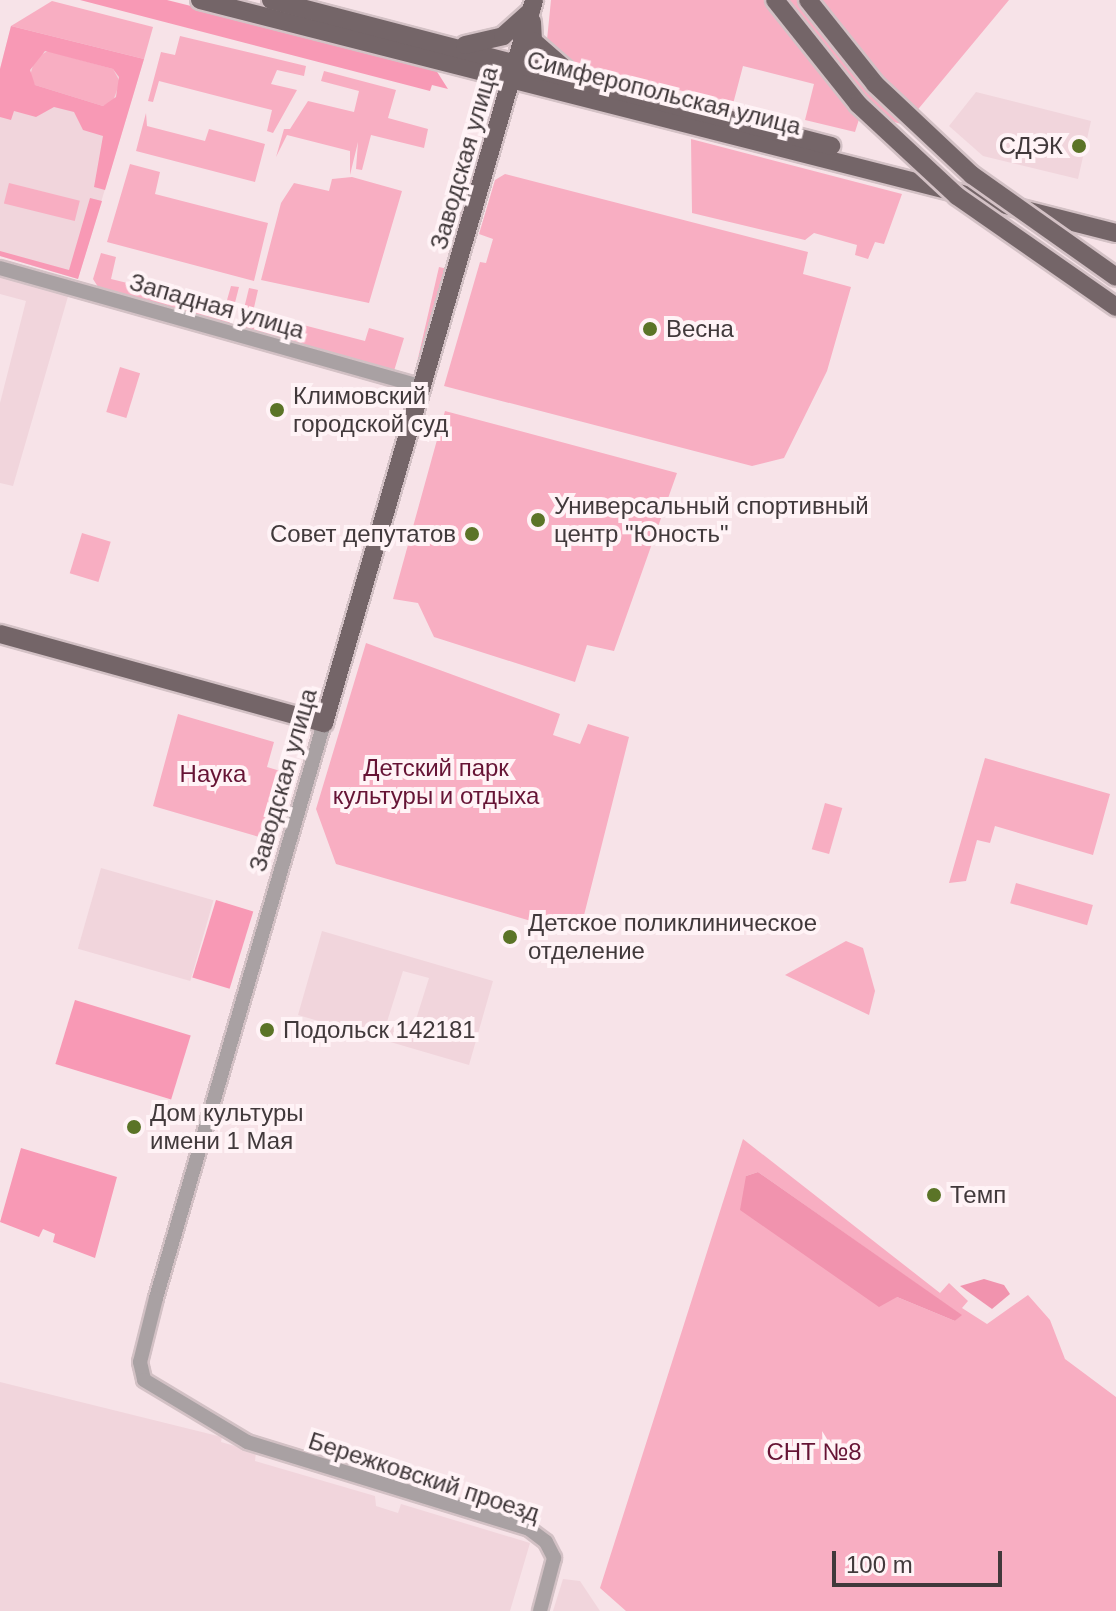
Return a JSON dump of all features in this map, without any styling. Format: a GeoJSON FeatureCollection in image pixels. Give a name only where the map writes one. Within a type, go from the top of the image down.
{"type":"FeatureCollection","features":[{"type":"Feature","properties":{"kind":"main road","name":"Симферопольская улица"},"geometry":{"type":"LineString","coordinates":[[200,0],[514,70],[1116,233]]}},
{"type":"Feature","properties":{"kind":"main road","name":"Симферопольская улица"},"geometry":{"type":"LineString","coordinates":[[271,0],[443,43],[514,70],[599,84],[1116,220]]}},
{"type":"Feature","properties":{"kind":"main road"},"geometry":{"type":"LineString","coordinates":[[775,0],[858,104],[957,196],[1116,307]]}},
{"type":"Feature","properties":{"kind":"main road"},"geometry":{"type":"LineString","coordinates":[[808,0],[875,84],[972,175],[1116,277]]}},
{"type":"Feature","properties":{"kind":"main road","name":"Заводская улица"},"geometry":{"type":"LineString","coordinates":[[324,723],[533,6]]}},
{"type":"Feature","properties":{"kind":"main road"},"geometry":{"type":"LineString","coordinates":[[443,43],[475,45],[503,36],[533,6]]}},
{"type":"Feature","properties":{"kind":"main road"},"geometry":{"type":"LineString","coordinates":[[533,6],[533,41],[543,54],[599,84]]}},
{"type":"Feature","properties":{"kind":"main road"},"geometry":{"type":"LineString","coordinates":[[0,634],[324,723]]}},
{"type":"Feature","properties":{"kind":"street","name":"Западная улица"},"geometry":{"type":"LineString","coordinates":[[0,268],[423,387]]}},
{"type":"Feature","properties":{"kind":"street","name":"Заводская улица"},"geometry":{"type":"LineString","coordinates":[[263,1447],[150,1387],[140,1362],[324,723]]}},
{"type":"Feature","properties":{"kind":"street","name":"Бережковский проезд"},"geometry":{"type":"LineString","coordinates":[[263,1447],[529,1529],[546,1542],[554,1558],[540,1611]]}},
{"type":"Feature","properties":{"kind":"shaded area"},"geometry":{"type":"Polygon","coordinates":[[[80,0],[167,0],[434,67],[448,89],[432,85],[430,91],[80,0]]]}},
{"type":"Feature","properties":{"kind":"shaded area"},"geometry":{"type":"Polygon","coordinates":[[[11,26],[144,59],[78,279],[0,256],[0,69],[11,26]]]}},
{"type":"Feature","properties":{"kind":"shaded area"},"geometry":{"type":"Polygon","coordinates":[[[11,26],[144,59],[105,190],[94,187],[103,136],[83,130],[74,112],[54,107],[36,117],[14,111],[11,120],[0,117],[0,69],[11,26]],[[45,51],[30,70],[35,85],[103,106],[116,97],[119,77],[113,69],[45,51]]]}},
{"type":"Feature","properties":{"kind":"shaded area"},"geometry":{"type":"Polygon","coordinates":[[[976,92],[1091,121],[1078,179],[983,156],[949,126],[976,92]]]}},
{"type":"Feature","properties":{"kind":"shaded area"},"geometry":{"type":"Polygon","coordinates":[[[90,198],[102,201],[78,279],[0,256],[0,251],[69,270],[90,198]]]}},
{"type":"Feature","properties":{"kind":"shaded area"},"geometry":{"type":"Polygon","coordinates":[[[0,274],[69,293],[13,486],[0,483],[0,403],[26,301],[0,294],[0,274]]]}},
{"type":"Feature","properties":{"kind":"shaded area"},"geometry":{"type":"Polygon","coordinates":[[[101,868],[213,900],[190,981],[78,949],[101,868]]]}},
{"type":"Feature","properties":{"kind":"shaded area"},"geometry":{"type":"Polygon","coordinates":[[[216,900],[253,911],[230,989],[192,977],[216,900]]]}},
{"type":"Feature","properties":{"kind":"shaded area"},"geometry":{"type":"Polygon","coordinates":[[[322,931],[493,981],[469,1065],[298,1015],[322,931]],[[403,971],[386,1025],[412,1032],[429,978],[403,971]]]}},
{"type":"Feature","properties":{"kind":"shaded area"},"geometry":{"type":"Polygon","coordinates":[[[75,1000],[191,1035],[171,1099],[55,1064],[75,1000]]]}},
{"type":"Feature","properties":{"kind":"shaded area"},"geometry":{"type":"Polygon","coordinates":[[[21,1148],[117,1177],[95,1258],[53,1242],[55,1234],[43,1229],[39,1237],[0,1222],[21,1148]]]}},
{"type":"Feature","properties":{"kind":"shaded area"},"geometry":{"type":"Polygon","coordinates":[[[758,1172],[962,1315],[955,1321],[897,1297],[879,1307],[740,1210],[746,1176],[758,1172]]]}},
{"type":"Feature","properties":{"kind":"shaded area"},"geometry":{"type":"Polygon","coordinates":[[[984,1279],[1004,1285],[1010,1294],[992,1309],[960,1286],[984,1279]]]}},
{"type":"Feature","properties":{"kind":"shaded area"},"geometry":{"type":"Polygon","coordinates":[[[0,1382],[222,1437],[221,1442],[256,1452],[255,1461],[375,1496],[376,1506],[398,1513],[401,1504],[530,1543],[510,1611],[0,1611],[0,1382]]]}},
{"type":"Feature","properties":{"kind":"shaded area"},"geometry":{"type":"Polygon","coordinates":[[[563,1579],[580,1581],[600,1611],[553,1611],[563,1579]]]}},
{"type":"Feature","properties":{"kind":"green space"},"geometry":{"type":"Polygon","coordinates":[[[551,0],[1009,0],[905,125],[861,113],[855,132],[805,120],[814,84],[743,66],[733,104],[566,61],[547,40],[551,0]]]}},
{"type":"Feature","properties":{"kind":"green space"},"geometry":{"type":"Polygon","coordinates":[[[52,1],[153,27],[144,59],[11,26],[52,1]]]}},
{"type":"Feature","properties":{"kind":"green space"},"geometry":{"type":"Polygon","coordinates":[[[180,36],[306,66],[304,76],[277,70],[271,84],[297,90],[273,133],[267,131],[272,110],[159,81],[153,102],[148,101],[161,52],[175,55],[180,36]]]}},
{"type":"Feature","properties":{"kind":"green space"},"geometry":{"type":"Polygon","coordinates":[[[48,51],[113,69],[120,82],[113,101],[103,106],[35,85],[30,76],[35,58],[48,51]]]}},
{"type":"Feature","properties":{"kind":"green space"},"geometry":{"type":"Polygon","coordinates":[[[324,71],[396,90],[388,118],[428,129],[424,148],[371,135],[362,170],[356,169],[358,142],[350,175],[350,151],[287,135],[276,157],[284,129],[290,129],[308,101],[354,112],[359,91],[321,81],[324,71]]]}},
{"type":"Feature","properties":{"kind":"green space"},"geometry":{"type":"Polygon","coordinates":[[[146,113],[147,126],[205,141],[209,129],[265,144],[255,182],[136,151],[146,113]]]}},
{"type":"Feature","properties":{"kind":"green space"},"geometry":{"type":"Polygon","coordinates":[[[691,139],[902,194],[884,244],[875,242],[868,259],[855,255],[857,245],[814,233],[805,240],[692,213],[691,139]]]}},
{"type":"Feature","properties":{"kind":"green space"},"geometry":{"type":"Polygon","coordinates":[[[130,164],[160,172],[155,194],[268,223],[254,281],[107,242],[130,164]]]}},
{"type":"Feature","properties":{"kind":"green space","name":"Весна"},"geometry":{"type":"Polygon","coordinates":[[[505,174],[808,252],[803,274],[851,287],[827,371],[784,458],[752,466],[444,386],[480,262],[486,263],[493,239],[479,234],[495,180],[505,174]]]}},
{"type":"Feature","properties":{"kind":"green space"},"geometry":{"type":"Polygon","coordinates":[[[352,177],[402,191],[369,303],[261,280],[281,203],[294,183],[329,191],[332,179],[352,177]]]}},
{"type":"Feature","properties":{"kind":"green space"},"geometry":{"type":"Polygon","coordinates":[[[9,183],[80,201],[75,221],[4,203],[9,183]]]}},
{"type":"Feature","properties":{"kind":"green space"},"geometry":{"type":"Polygon","coordinates":[[[101,253],[116,257],[111,279],[225,307],[231,286],[239,287],[229,326],[100,290],[93,279],[101,253]]]}},
{"type":"Feature","properties":{"kind":"green space"},"geometry":{"type":"Polygon","coordinates":[[[439,267],[448,269],[423,378],[414,376],[439,267]]]}},
{"type":"Feature","properties":{"kind":"green space"},"geometry":{"type":"Polygon","coordinates":[[[249,288],[258,290],[253,312],[365,341],[369,328],[404,338],[394,371],[239,329],[249,288]]]}},
{"type":"Feature","properties":{"kind":"green space"},"geometry":{"type":"Polygon","coordinates":[[[120,367],[140,373],[126,418],[106,412],[120,367]]]}},
{"type":"Feature","properties":{"kind":"green space","name":"Универсальный спортивный центр \"Юность\""},"geometry":{"type":"Polygon","coordinates":[[[445,411],[677,473],[614,651],[587,645],[575,682],[434,637],[418,603],[393,599],[445,411]]]}},
{"type":"Feature","properties":{"kind":"green space"},"geometry":{"type":"Polygon","coordinates":[[[82,533],[111,542],[98,582],[70,573],[82,533]]]}},
{"type":"Feature","properties":{"kind":"green space","name":"Детский парк культуры и отдыха"},"geometry":{"type":"Polygon","coordinates":[[[366,643],[560,714],[553,735],[580,744],[588,724],[629,737],[579,935],[336,864],[316,809],[366,643]]]}},
{"type":"Feature","properties":{"kind":"green space","name":"Наука"},"geometry":{"type":"Polygon","coordinates":[[[178,714],[274,742],[267,767],[287,773],[274,822],[265,820],[259,837],[153,806],[178,714]]]}},
{"type":"Feature","properties":{"kind":"green space"},"geometry":{"type":"Polygon","coordinates":[[[985,758],[1110,794],[1093,855],[995,826],[990,843],[977,840],[966,881],[949,883],[985,758]]]}},
{"type":"Feature","properties":{"kind":"green space"},"geometry":{"type":"Polygon","coordinates":[[[825,803],[842,808],[829,854],[812,849],[825,803]]]}},
{"type":"Feature","properties":{"kind":"green space"},"geometry":{"type":"Polygon","coordinates":[[[1016,883],[1093,905],[1087,925],[1010,903],[1016,883]]]}},
{"type":"Feature","properties":{"kind":"green space"},"geometry":{"type":"Polygon","coordinates":[[[846,941],[863,948],[875,991],[869,1015],[785,975],[846,941]]]}},
{"type":"Feature","properties":{"kind":"green space","name":"СНТ №8"},"geometry":{"type":"Polygon","coordinates":[[[743,1139],[940,1293],[949,1283],[968,1301],[962,1308],[987,1324],[1028,1295],[1050,1320],[1065,1359],[1116,1397],[1116,1611],[626,1611],[600,1588],[743,1139]],[[758,1172],[746,1176],[897,1297],[955,1321],[961,1315],[758,1172]]]}},
{"type":"Feature","properties":{"kind":"place","name":"СДЭК"},"geometry":{"type":"Point","coordinates":[1079,146]}},
{"type":"Feature","properties":{"kind":"place","name":"Весна"},"geometry":{"type":"Point","coordinates":[650,329]}},
{"type":"Feature","properties":{"kind":"place","name":"Климовский городской суд"},"geometry":{"type":"Point","coordinates":[277,410]}},
{"type":"Feature","properties":{"kind":"place","name":"Универсальный спортивный центр \"Юность\""},"geometry":{"type":"Point","coordinates":[538,520]}},
{"type":"Feature","properties":{"kind":"place","name":"Совет депутатов"},"geometry":{"type":"Point","coordinates":[472,534]}},
{"type":"Feature","properties":{"kind":"place","name":"Детское поликлиническое отделение"},"geometry":{"type":"Point","coordinates":[510,937]}},
{"type":"Feature","properties":{"kind":"place","name":"Подольск 142181"},"geometry":{"type":"Point","coordinates":[267,1030]}},
{"type":"Feature","properties":{"kind":"place","name":"Дом культуры имени 1 Мая"},"geometry":{"type":"Point","coordinates":[134,1127]}},
{"type":"Feature","properties":{"kind":"place","name":"Темп"},"geometry":{"type":"Point","coordinates":[934,1195]}}]}
